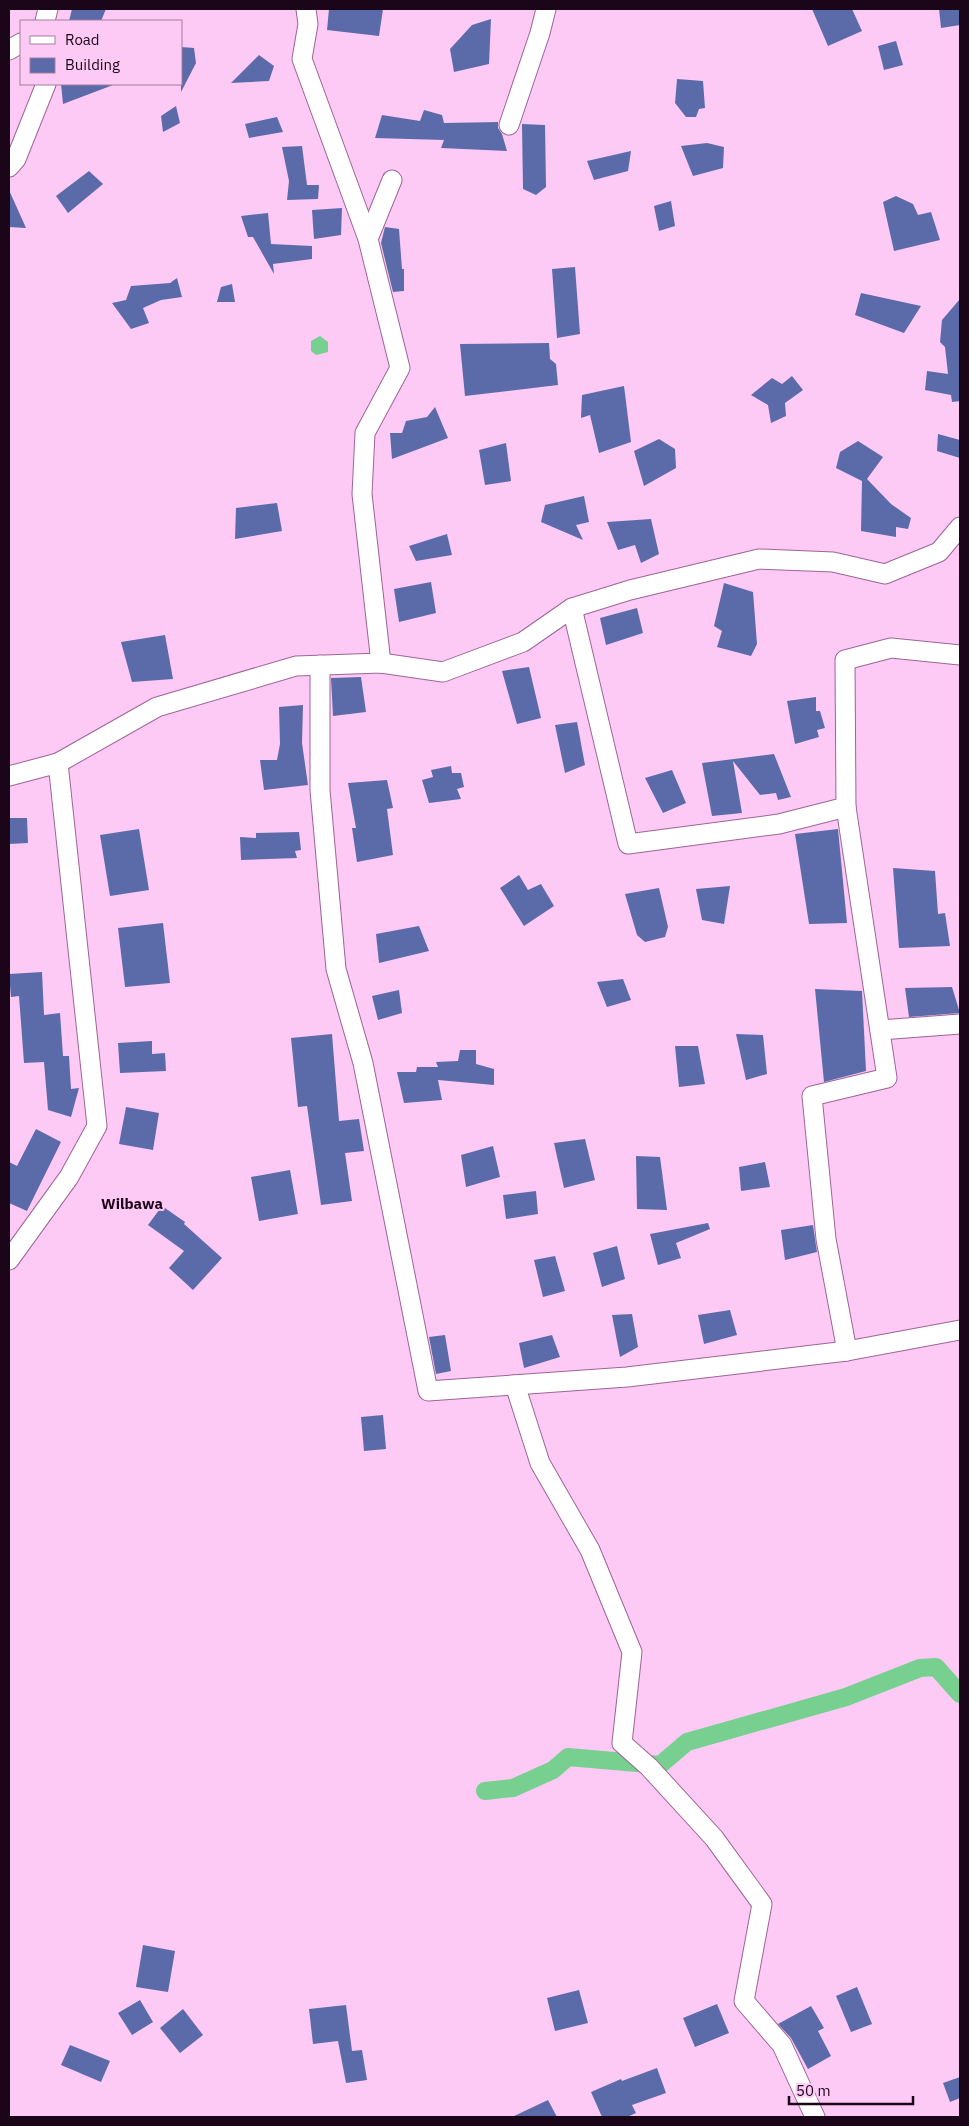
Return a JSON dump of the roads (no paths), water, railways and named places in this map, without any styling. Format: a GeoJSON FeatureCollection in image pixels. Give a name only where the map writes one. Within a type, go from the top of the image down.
{"type":"FeatureCollection","features":[{"type":"Feature","properties":{"kind":"street"},"geometry":{"type":"LineString","coordinates":[[306,9],[308,24],[302,59],[368,239],[400,368],[365,433],[362,494],[381,663]]}},
{"type":"Feature","properties":{"kind":"street"},"geometry":{"type":"LineString","coordinates":[[509,125],[540,34],[546,9]]}},
{"type":"Feature","properties":{"kind":"street"},"geometry":{"type":"LineString","coordinates":[[9,50],[20,44]]}},
{"type":"Feature","properties":{"kind":"street"},"geometry":{"type":"LineString","coordinates":[[9,167],[16,159],[46,85]]}},
{"type":"Feature","properties":{"kind":"street"},"geometry":{"type":"LineString","coordinates":[[368,239],[392,180]]}},
{"type":"Feature","properties":{"kind":"street"},"geometry":{"type":"LineString","coordinates":[[9,776],[58,763],[158,707],[296,666],[381,663],[443,672],[523,642],[572,608],[630,590],[759,559],[833,562],[885,574],[939,552],[960,527]]}},
{"type":"Feature","properties":{"kind":"street"},"geometry":{"type":"LineString","coordinates":[[572,608],[628,844],[779,824],[846,807]]}},
{"type":"Feature","properties":{"kind":"street"},"geometry":{"type":"LineString","coordinates":[[847,1350],[826,1239],[812,1096],[888,1078],[846,807],[846,660],[891,648],[960,654]]}},
{"type":"Feature","properties":{"kind":"street"},"geometry":{"type":"LineString","coordinates":[[320,665],[320,790],[336,969],[363,1063],[428,1391],[627,1377],[847,1350],[960,1330]]}},
{"type":"Feature","properties":{"kind":"street"},"geometry":{"type":"LineString","coordinates":[[9,1260],[69,1177],[98,1126],[58,763]]}},
{"type":"Feature","properties":{"kind":"street"},"geometry":{"type":"LineString","coordinates":[[880,1030],[960,1024]]}},
{"type":"Feature","properties":{"kind":"street"},"geometry":{"type":"LineString","coordinates":[[515,1385],[540,1463],[590,1550],[632,1652],[622,1743],[649,1767],[714,1838],[762,1904],[744,2001],[782,2045],[816,2117]]}},
{"type":"Feature","properties":{"kind":"waterway"},"geometry":{"type":"LineString","coordinates":[[485,1791],[513,1788],[553,1770],[568,1757],[660,1765],[687,1742],[846,1697],[920,1668],[936,1667],[960,1694]]}},
{"type":"Feature","properties":{"kind":"district","name":"Wilbawa"},"geometry":{"type":"Point","coordinates":[132,1204]}}]}
